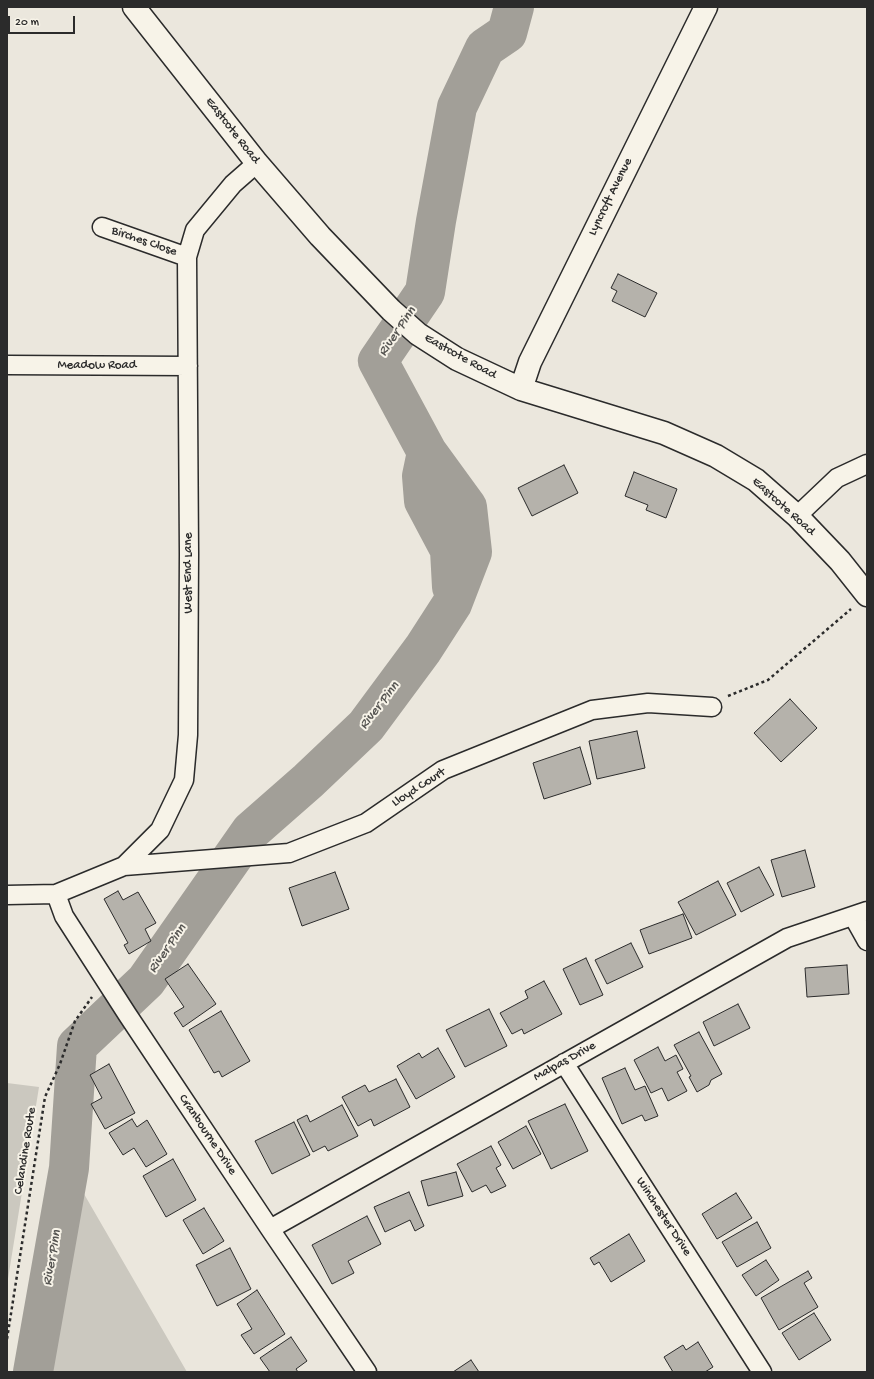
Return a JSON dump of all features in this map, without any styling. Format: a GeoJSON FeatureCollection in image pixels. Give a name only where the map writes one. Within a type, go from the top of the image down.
{"type":"FeatureCollection","features":[{"type":"Feature","properties":{"kind":"street","name":"Eastcote Road"},"geometry":{"type":"LineString","coordinates":[[134,7],[257,163],[320,236],[391,310],[418,334],[457,359],[521,390],[664,433],[716,456],[756,480],[797,516],[840,561],[861,600]]}},
{"type":"Feature","properties":{"kind":"street","name":"Lyncroft Avenue"},"geometry":{"type":"LineString","coordinates":[[521,390],[530,362],[706,7]]}},
{"type":"Feature","properties":{"kind":"street","name":"West End Lane"},"geometry":{"type":"LineString","coordinates":[[7,895],[56,894],[124,866],[160,830],[184,780],[188,735],[189,554],[187,257],[195,230],[233,184],[257,163]]}},
{"type":"Feature","properties":{"kind":"street","name":"Birches Close"},"geometry":{"type":"LineString","coordinates":[[102,227],[187,257]]}},
{"type":"Feature","properties":{"kind":"street","name":"Meadow Road"},"geometry":{"type":"LineString","coordinates":[[7,365],[188,366]]}},
{"type":"Feature","properties":{"kind":"street"},"geometry":{"type":"LineString","coordinates":[[797,516],[837,478],[867,464]]}},
{"type":"Feature","properties":{"kind":"street","name":"Lloyd Court"},"geometry":{"type":"LineString","coordinates":[[124,866],[289,853],[366,823],[442,770],[592,710],[648,703],[712,707]]}},
{"type":"Feature","properties":{"kind":"street","name":"Cranbourne Drive"},"geometry":{"type":"LineString","coordinates":[[56,894],[64,916],[127,1014],[270,1230],[367,1372]]}},
{"type":"Feature","properties":{"kind":"street"},"geometry":{"type":"LineString","coordinates":[[860,913],[867,941]]}},
{"type":"Feature","properties":{"kind":"street","name":"Malpas Drive"},"geometry":{"type":"LineString","coordinates":[[270,1230],[787,938],[860,913]]}},
{"type":"Feature","properties":{"kind":"street","name":"Winchester Drive"},"geometry":{"type":"LineString","coordinates":[[564,1063],[762,1372]]}},
{"type":"Feature","properties":{"kind":"path"},"geometry":{"type":"LineString","coordinates":[[712,707],[725,697],[768,680],[861,600]]}},
{"type":"Feature","properties":{"kind":"path","name":"Celandine Route"},"geometry":{"type":"LineString","coordinates":[[7,1339],[45,1097],[60,1064],[74,1021],[90,998],[110,987]]}},
{"type":"Feature","properties":{"kind":"shaded area"},"geometry":{"type":"Polygon","coordinates":[[[7,1083],[39,1087],[7,1285],[7,1083]]]}},
{"type":"Feature","properties":{"kind":"shaded area"},"geometry":{"type":"Polygon","coordinates":[[[69,1168],[187,1372],[31,1372],[69,1168]]]}},
{"type":"Feature","properties":{"kind":"building"},"geometry":{"type":"Polygon","coordinates":[[[618,274],[657,293],[645,317],[612,301],[617,291],[611,288],[618,274]]]}},
{"type":"Feature","properties":{"kind":"building"},"geometry":{"type":"Polygon","coordinates":[[[564,465],[578,493],[532,516],[518,488],[564,465]]]}},
{"type":"Feature","properties":{"kind":"building"},"geometry":{"type":"Polygon","coordinates":[[[634,472],[677,489],[666,518],[646,510],[648,505],[625,496],[634,472]]]}},
{"type":"Feature","properties":{"kind":"building"},"geometry":{"type":"Polygon","coordinates":[[[790,699],[817,728],[781,762],[754,733],[790,699]]]}},
{"type":"Feature","properties":{"kind":"building"},"geometry":{"type":"Polygon","coordinates":[[[637,731],[645,768],[597,779],[589,741],[637,731]]]}},
{"type":"Feature","properties":{"kind":"building"},"geometry":{"type":"Polygon","coordinates":[[[580,747],[591,784],[544,799],[533,763],[580,747]]]}},
{"type":"Feature","properties":{"kind":"building"},"geometry":{"type":"Polygon","coordinates":[[[805,850],[815,887],[782,897],[771,860],[805,850]]]}},
{"type":"Feature","properties":{"kind":"building"},"geometry":{"type":"Polygon","coordinates":[[[759,867],[774,895],[741,912],[727,883],[759,867]]]}},
{"type":"Feature","properties":{"kind":"building"},"geometry":{"type":"Polygon","coordinates":[[[335,872],[349,909],[302,926],[289,888],[335,872]]]}},
{"type":"Feature","properties":{"kind":"building"},"geometry":{"type":"Polygon","coordinates":[[[718,881],[736,915],[696,935],[678,902],[718,881]]]}},
{"type":"Feature","properties":{"kind":"building"},"geometry":{"type":"Polygon","coordinates":[[[118,891],[123,900],[138,892],[156,923],[145,929],[151,941],[129,954],[124,945],[128,943],[104,899],[118,891]]]}},
{"type":"Feature","properties":{"kind":"building"},"geometry":{"type":"Polygon","coordinates":[[[683,914],[692,938],[649,954],[640,930],[683,914]]]}},
{"type":"Feature","properties":{"kind":"building"},"geometry":{"type":"Polygon","coordinates":[[[631,943],[643,967],[607,984],[595,960],[631,943]]]}},
{"type":"Feature","properties":{"kind":"building"},"geometry":{"type":"Polygon","coordinates":[[[586,958],[603,995],[580,1005],[563,969],[586,958]]]}},
{"type":"Feature","properties":{"kind":"building"},"geometry":{"type":"Polygon","coordinates":[[[188,964],[216,1004],[183,1027],[174,1013],[184,1007],[165,979],[188,964]]]}},
{"type":"Feature","properties":{"kind":"building"},"geometry":{"type":"Polygon","coordinates":[[[847,965],[849,994],[807,997],[805,968],[847,965]]]}},
{"type":"Feature","properties":{"kind":"building"},"geometry":{"type":"Polygon","coordinates":[[[544,981],[562,1014],[524,1034],[522,1029],[512,1034],[500,1013],[528,998],[525,991],[544,981]]]}},
{"type":"Feature","properties":{"kind":"building"},"geometry":{"type":"Polygon","coordinates":[[[738,1004],[750,1028],[714,1046],[703,1022],[738,1004]]]}},
{"type":"Feature","properties":{"kind":"building"},"geometry":{"type":"Polygon","coordinates":[[[489,1009],[507,1046],[465,1067],[446,1030],[489,1009]]]}},
{"type":"Feature","properties":{"kind":"building"},"geometry":{"type":"Polygon","coordinates":[[[221,1011],[250,1061],[222,1077],[219,1071],[214,1073],[189,1030],[221,1011]]]}},
{"type":"Feature","properties":{"kind":"building"},"geometry":{"type":"Polygon","coordinates":[[[699,1032],[722,1074],[711,1080],[709,1085],[697,1092],[689,1077],[691,1076],[674,1045],[699,1032]]]}},
{"type":"Feature","properties":{"kind":"building"},"geometry":{"type":"Polygon","coordinates":[[[658,1047],[665,1061],[676,1055],[683,1069],[677,1072],[687,1091],[668,1101],[662,1088],[651,1093],[634,1060],[658,1047]]]}},
{"type":"Feature","properties":{"kind":"building"},"geometry":{"type":"Polygon","coordinates":[[[438,1048],[455,1077],[416,1099],[397,1066],[419,1053],[422,1058],[438,1048]]]}},
{"type":"Feature","properties":{"kind":"building"},"geometry":{"type":"Polygon","coordinates":[[[109,1064],[135,1113],[105,1129],[91,1104],[102,1098],[90,1075],[109,1064]]]}},
{"type":"Feature","properties":{"kind":"building"},"geometry":{"type":"Polygon","coordinates":[[[625,1068],[635,1090],[645,1086],[658,1116],[645,1121],[642,1115],[622,1124],[602,1078],[625,1068]]]}},
{"type":"Feature","properties":{"kind":"building"},"geometry":{"type":"Polygon","coordinates":[[[396,1079],[410,1107],[374,1126],[371,1119],[358,1126],[342,1097],[365,1085],[369,1092],[396,1079]]]}},
{"type":"Feature","properties":{"kind":"building"},"geometry":{"type":"Polygon","coordinates":[[[565,1104],[588,1151],[551,1169],[528,1121],[565,1104]]]}},
{"type":"Feature","properties":{"kind":"building"},"geometry":{"type":"Polygon","coordinates":[[[342,1105],[358,1136],[328,1151],[325,1146],[313,1152],[297,1120],[307,1115],[310,1122],[342,1105]]]}},
{"type":"Feature","properties":{"kind":"building"},"geometry":{"type":"Polygon","coordinates":[[[132,1119],[137,1127],[147,1120],[167,1154],[146,1167],[134,1148],[123,1155],[109,1133],[132,1119]]]}},
{"type":"Feature","properties":{"kind":"building"},"geometry":{"type":"Polygon","coordinates":[[[294,1122],[310,1155],[272,1174],[255,1141],[294,1122]]]}},
{"type":"Feature","properties":{"kind":"building"},"geometry":{"type":"Polygon","coordinates":[[[526,1126],[541,1154],[513,1169],[498,1142],[526,1126]]]}},
{"type":"Feature","properties":{"kind":"building"},"geometry":{"type":"Polygon","coordinates":[[[491,1146],[501,1165],[496,1168],[506,1186],[491,1193],[486,1185],[472,1192],[457,1164],[491,1146]]]}},
{"type":"Feature","properties":{"kind":"building"},"geometry":{"type":"Polygon","coordinates":[[[173,1159],[196,1200],[166,1217],[143,1176],[173,1159]]]}},
{"type":"Feature","properties":{"kind":"building"},"geometry":{"type":"Polygon","coordinates":[[[456,1172],[463,1196],[428,1206],[421,1181],[456,1172]]]}},
{"type":"Feature","properties":{"kind":"building"},"geometry":{"type":"Polygon","coordinates":[[[409,1192],[424,1226],[415,1231],[410,1220],[385,1232],[374,1207],[409,1192]]]}},
{"type":"Feature","properties":{"kind":"building"},"geometry":{"type":"Polygon","coordinates":[[[736,1193],[752,1218],[717,1239],[702,1214],[736,1193]]]}},
{"type":"Feature","properties":{"kind":"building"},"geometry":{"type":"Polygon","coordinates":[[[204,1208],[224,1241],[203,1254],[183,1220],[204,1208]]]}},
{"type":"Feature","properties":{"kind":"building"},"geometry":{"type":"Polygon","coordinates":[[[367,1216],[381,1244],[348,1261],[354,1273],[332,1284],[312,1245],[367,1216]]]}},
{"type":"Feature","properties":{"kind":"building"},"geometry":{"type":"Polygon","coordinates":[[[757,1222],[771,1248],[737,1267],[722,1242],[757,1222]]]}},
{"type":"Feature","properties":{"kind":"building"},"geometry":{"type":"Polygon","coordinates":[[[629,1234],[645,1261],[611,1282],[599,1262],[594,1265],[590,1258],[629,1234]]]}},
{"type":"Feature","properties":{"kind":"building"},"geometry":{"type":"Polygon","coordinates":[[[230,1248],[251,1289],[217,1306],[196,1265],[230,1248]]]}},
{"type":"Feature","properties":{"kind":"building"},"geometry":{"type":"Polygon","coordinates":[[[766,1260],[779,1280],[756,1296],[742,1275],[766,1260]]]}},
{"type":"Feature","properties":{"kind":"building"},"geometry":{"type":"Polygon","coordinates":[[[808,1271],[812,1278],[804,1283],[818,1307],[779,1330],[761,1298],[808,1271]]]}},
{"type":"Feature","properties":{"kind":"building"},"geometry":{"type":"Polygon","coordinates":[[[257,1290],[285,1334],[254,1354],[241,1335],[252,1329],[237,1304],[257,1290]]]}},
{"type":"Feature","properties":{"kind":"building"},"geometry":{"type":"Polygon","coordinates":[[[814,1313],[831,1340],[799,1360],[782,1333],[814,1313]]]}},
{"type":"Feature","properties":{"kind":"building"},"geometry":{"type":"Polygon","coordinates":[[[291,1337],[307,1361],[296,1369],[298,1372],[270,1372],[260,1358],[291,1337]]]}},
{"type":"Feature","properties":{"kind":"building"},"geometry":{"type":"Polygon","coordinates":[[[698,1342],[713,1367],[705,1372],[673,1372],[664,1357],[683,1345],[686,1350],[698,1342]]]}},
{"type":"Feature","properties":{"kind":"building"},"geometry":{"type":"Polygon","coordinates":[[[471,1360],[479,1372],[453,1372],[471,1360]]]}},
{"type":"Feature","properties":{"kind":"waterway","name":"River Pinn"},"geometry":{"type":"LineString","coordinates":[[33,1372],[69,1168],[77,1046],[146,981],[251,831],[308,781],[366,726],[423,649],[452,604],[472,552],[467,507],[427,452],[378,361],[425,292],[436,221],[457,107],[485,48],[507,33],[514,7]]}},
{"type":"Feature","properties":{"kind":"waterway"},"geometry":{"type":"LineString","coordinates":[[427,452],[422,476],[424,501],[450,550],[452,587]]}}]}
